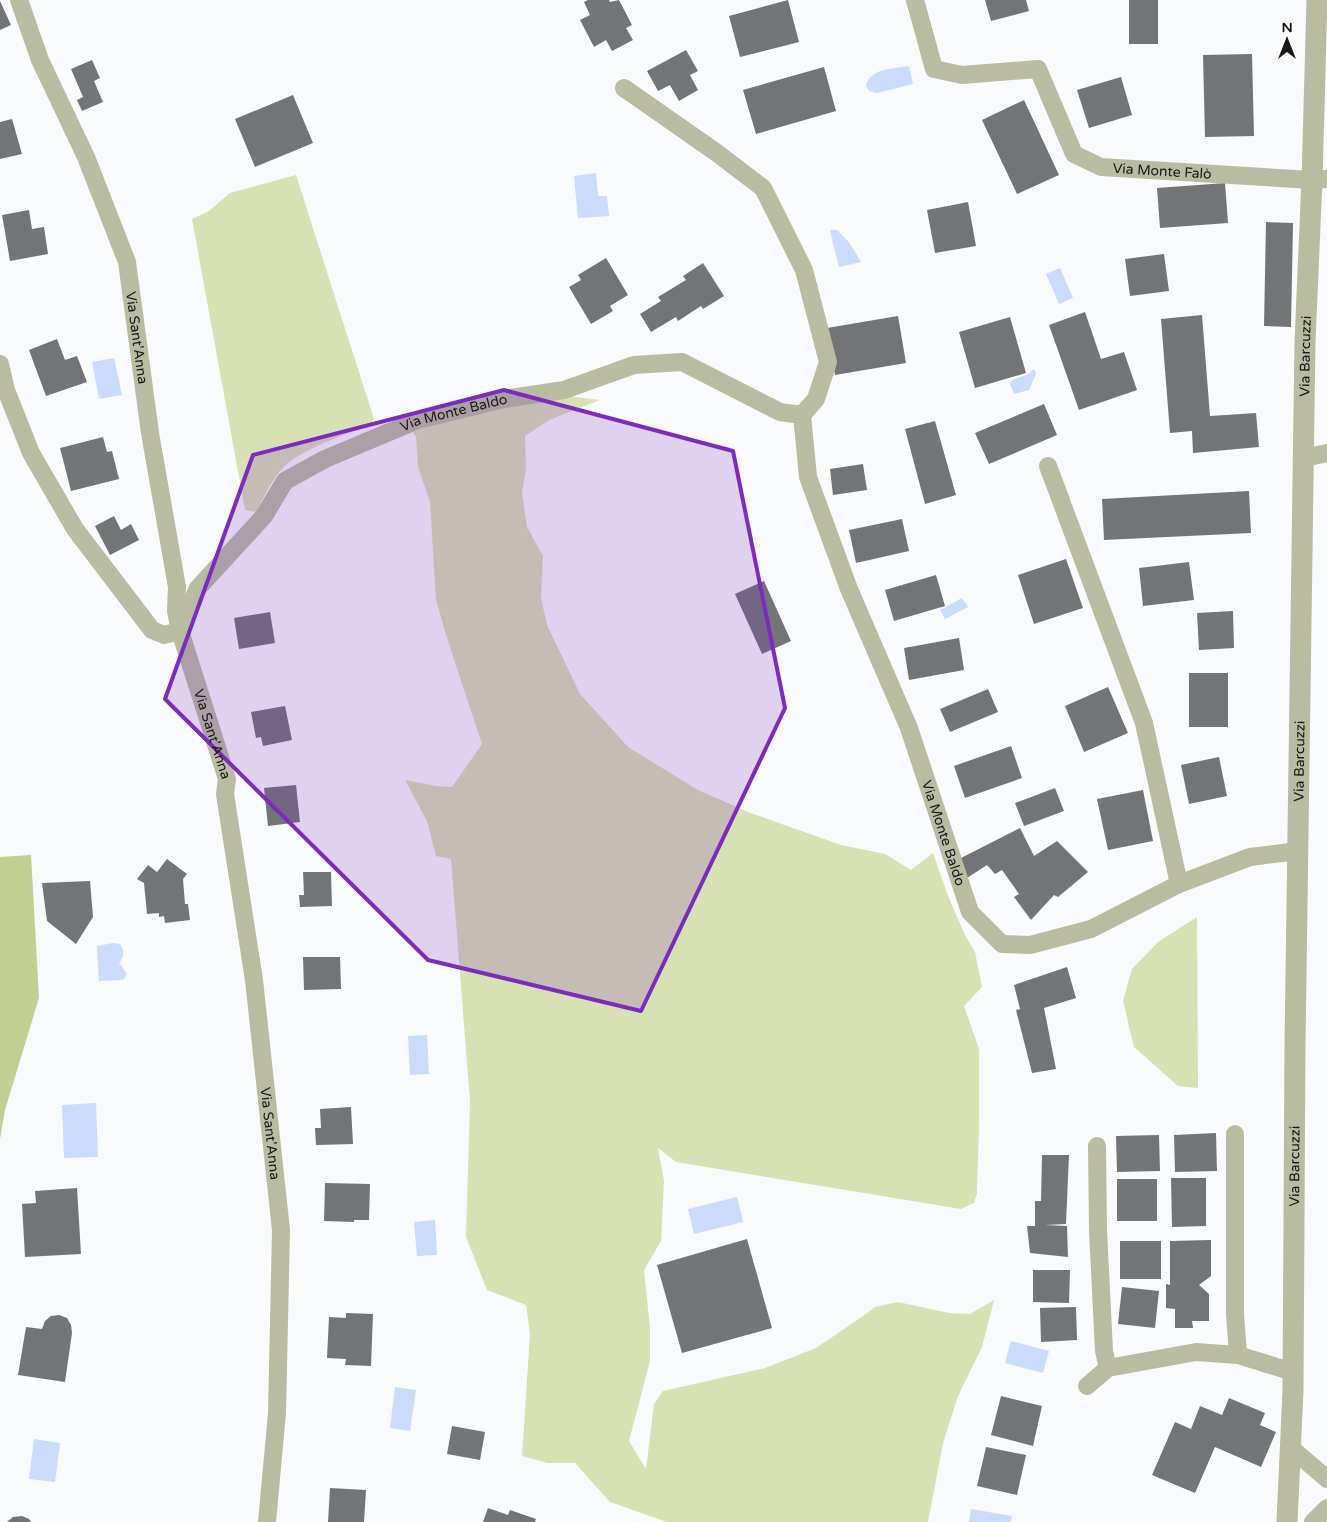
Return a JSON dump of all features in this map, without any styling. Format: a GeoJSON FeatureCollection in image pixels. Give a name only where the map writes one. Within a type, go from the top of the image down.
{"type":"FeatureCollection","features":[{"type":"Feature","properties":{"kind":"street","name":"Via Sant'Anna"},"geometry":{"type":"LineString","coordinates":[[19,0],[40,60],[86,157],[127,262],[150,433],[177,587],[176,611],[180,631],[227,779],[225,794],[254,980],[281,1230],[277,1413],[267,1522]]}},
{"type":"Feature","properties":{"kind":"street","name":"Via Monte Falò"},"geometry":{"type":"LineString","coordinates":[[915,0],[934,69],[962,75],[1038,69],[1074,154],[1101,167],[1320,180]]}},
{"type":"Feature","properties":{"kind":"street","name":"Via Barcuzzi"},"geometry":{"type":"LineString","coordinates":[[1287,1522],[1293,1372],[1305,341],[1320,180],[1317,0]]}},
{"type":"Feature","properties":{"kind":"street"},"geometry":{"type":"LineString","coordinates":[[624,88],[717,152],[764,188],[804,270],[828,362],[816,399],[802,415]]}},
{"type":"Feature","properties":{"kind":"street","name":"Via Monte Baldo"},"geometry":{"type":"LineString","coordinates":[[180,631],[198,588],[264,516],[285,481],[325,458],[418,420],[504,399],[564,390],[634,365],[682,362],[780,412],[802,415],[808,477],[849,589],[909,728],[970,912],[1002,944],[1030,945],[1091,929],[1179,884],[1250,857],[1298,851]]}},
{"type":"Feature","properties":{"kind":"street"},"geometry":{"type":"LineString","coordinates":[[0,364],[6,390],[31,454],[75,529],[152,630],[164,635],[180,631]]}},
{"type":"Feature","properties":{"kind":"street"},"geometry":{"type":"LineString","coordinates":[[1304,458],[1327,453]]}},
{"type":"Feature","properties":{"kind":"street"},"geometry":{"type":"LineString","coordinates":[[1048,466],[1144,723],[1179,884]]}},
{"type":"Feature","properties":{"kind":"street"},"geometry":{"type":"LineString","coordinates":[[1235,1134],[1235,1314],[1238,1355]]}},
{"type":"Feature","properties":{"kind":"street"},"geometry":{"type":"LineString","coordinates":[[1097,1146],[1098,1230],[1104,1351],[1108,1368]]}},
{"type":"Feature","properties":{"kind":"street"},"geometry":{"type":"LineString","coordinates":[[1087,1386],[1108,1368],[1196,1352],[1238,1355],[1293,1372]]}},
{"type":"Feature","properties":{"kind":"street"},"geometry":{"type":"LineString","coordinates":[[1290,1448],[1327,1479]]}},
{"type":"Feature","properties":{"kind":"street"},"geometry":{"type":"LineString","coordinates":[[1313,1522],[1327,1508]]}},
{"type":"Feature","properties":{"kind":"highlighted area"},"geometry":{"type":"Polygon","coordinates":[[[504,390],[733,451],[785,708],[641,1011],[428,960],[165,699],[253,455],[504,390]]]}},
{"type":"Feature","properties":{"kind":"green space"},"geometry":{"type":"Polygon","coordinates":[[[296,175],[374,419],[368,427],[326,442],[287,464],[273,480],[256,512],[245,510],[192,219],[209,211],[230,193],[296,175]]]}},
{"type":"Feature","properties":{"kind":"green space"},"geometry":{"type":"Polygon","coordinates":[[[565,394],[600,400],[549,420],[525,436],[526,468],[522,493],[527,527],[543,556],[541,598],[547,625],[580,694],[628,747],[698,790],[748,812],[841,845],[885,854],[911,870],[933,853],[948,896],[965,935],[975,952],[982,987],[964,1006],[979,1049],[977,1193],[974,1203],[961,1209],[676,1162],[658,1148],[664,1181],[661,1241],[644,1270],[650,1328],[650,1361],[629,1441],[646,1469],[654,1404],[663,1391],[765,1368],[816,1348],[875,1307],[898,1302],[949,1313],[970,1314],[994,1300],[982,1347],[958,1396],[943,1443],[928,1522],[667,1522],[610,1502],[575,1463],[548,1463],[522,1456],[530,1334],[526,1305],[487,1290],[466,1237],[470,1101],[451,859],[436,856],[427,821],[405,780],[452,787],[482,744],[436,600],[430,502],[418,467],[416,437],[413,432],[449,417],[565,394]]]}},
{"type":"Feature","properties":{"kind":"green space"},"geometry":{"type":"Polygon","coordinates":[[[31,855],[39,998],[5,1110],[0,1139],[0,857],[31,855]]]}},
{"type":"Feature","properties":{"kind":"green space"},"geometry":{"type":"Polygon","coordinates":[[[1197,917],[1198,1088],[1178,1086],[1134,1047],[1123,1001],[1132,969],[1158,942],[1197,917]]]}},
{"type":"Feature","properties":{"kind":"water"},"geometry":{"type":"Polygon","coordinates":[[[909,66],[913,84],[877,93],[869,91],[866,86],[872,76],[883,70],[909,66]]]}},
{"type":"Feature","properties":{"kind":"water"},"geometry":{"type":"Polygon","coordinates":[[[596,173],[598,196],[607,196],[609,216],[578,218],[574,176],[596,173]]]}},
{"type":"Feature","properties":{"kind":"water"},"geometry":{"type":"Polygon","coordinates":[[[830,230],[837,230],[849,242],[861,262],[839,267],[830,230]]]}},
{"type":"Feature","properties":{"kind":"water"},"geometry":{"type":"Polygon","coordinates":[[[1060,268],[1073,298],[1059,304],[1046,274],[1060,268]]]}},
{"type":"Feature","properties":{"kind":"water"},"geometry":{"type":"Polygon","coordinates":[[[114,358],[122,395],[99,399],[92,362],[114,358]]]}},
{"type":"Feature","properties":{"kind":"water"},"geometry":{"type":"Polygon","coordinates":[[[1032,370],[1035,370],[1036,374],[1029,390],[1014,394],[1010,384],[1012,380],[1029,374],[1032,370]]]}},
{"type":"Feature","properties":{"kind":"water"},"geometry":{"type":"Polygon","coordinates":[[[962,598],[968,607],[945,619],[940,610],[962,598]]]}},
{"type":"Feature","properties":{"kind":"water"},"geometry":{"type":"Polygon","coordinates":[[[113,943],[120,944],[123,949],[122,958],[119,963],[127,974],[123,980],[99,981],[97,946],[113,943]]]}},
{"type":"Feature","properties":{"kind":"water"},"geometry":{"type":"Polygon","coordinates":[[[427,1035],[429,1074],[410,1075],[408,1036],[427,1035]]]}},
{"type":"Feature","properties":{"kind":"water"},"geometry":{"type":"Polygon","coordinates":[[[96,1103],[98,1157],[64,1158],[62,1105],[96,1103]]]}},
{"type":"Feature","properties":{"kind":"water"},"geometry":{"type":"Polygon","coordinates":[[[737,1197],[743,1222],[694,1234],[688,1209],[737,1197]]]}},
{"type":"Feature","properties":{"kind":"water"},"geometry":{"type":"Polygon","coordinates":[[[435,1220],[437,1255],[417,1256],[414,1222],[435,1220]]]}},
{"type":"Feature","properties":{"kind":"water"},"geometry":{"type":"Polygon","coordinates":[[[1011,1341],[1049,1351],[1043,1373],[1005,1363],[1011,1341]]]}},
{"type":"Feature","properties":{"kind":"water"},"geometry":{"type":"Polygon","coordinates":[[[395,1387],[416,1390],[410,1431],[390,1428],[395,1387]]]}},
{"type":"Feature","properties":{"kind":"water"},"geometry":{"type":"Polygon","coordinates":[[[34,1439],[60,1443],[55,1482],[29,1479],[34,1439]]]}},
{"type":"Feature","properties":{"kind":"water"},"geometry":{"type":"Polygon","coordinates":[[[971,1509],[1012,1516],[1011,1522],[969,1522],[971,1509]]]}},
{"type":"Feature","properties":{"kind":"building"},"geometry":{"type":"Polygon","coordinates":[[[588,0],[609,0],[610,2],[619,0],[632,25],[626,28],[633,40],[612,51],[606,40],[594,47],[580,20],[590,15],[584,2],[588,0]]]}},
{"type":"Feature","properties":{"kind":"building"},"geometry":{"type":"Polygon","coordinates":[[[788,0],[799,42],[740,57],[729,16],[788,0]]]}},
{"type":"Feature","properties":{"kind":"building"},"geometry":{"type":"Polygon","coordinates":[[[985,0],[1026,0],[1029,11],[991,21],[985,0]]]}},
{"type":"Feature","properties":{"kind":"building"},"geometry":{"type":"Polygon","coordinates":[[[1129,0],[1158,0],[1158,44],[1129,44],[1129,0]]]}},
{"type":"Feature","properties":{"kind":"building"},"geometry":{"type":"Polygon","coordinates":[[[0,1],[11,25],[0,30],[0,1]]]}},
{"type":"Feature","properties":{"kind":"building"},"geometry":{"type":"Polygon","coordinates":[[[686,50],[698,71],[690,75],[698,90],[679,101],[670,85],[658,91],[647,71],[686,50]]]}},
{"type":"Feature","properties":{"kind":"building"},"geometry":{"type":"Polygon","coordinates":[[[1252,54],[1254,136],[1205,137],[1203,55],[1252,54]]]}},
{"type":"Feature","properties":{"kind":"building"},"geometry":{"type":"Polygon","coordinates":[[[92,60],[100,78],[94,81],[103,102],[82,111],[77,100],[83,97],[71,69],[92,60]]]}},
{"type":"Feature","properties":{"kind":"building"},"geometry":{"type":"Polygon","coordinates":[[[824,67],[836,111],[756,134],[743,90],[824,67]]]}},
{"type":"Feature","properties":{"kind":"building"},"geometry":{"type":"Polygon","coordinates":[[[1121,77],[1132,115],[1089,128],[1077,90],[1121,77]]]}},
{"type":"Feature","properties":{"kind":"building"},"geometry":{"type":"Polygon","coordinates":[[[293,95],[313,143],[255,167],[235,119],[293,95]]]}},
{"type":"Feature","properties":{"kind":"building"},"geometry":{"type":"Polygon","coordinates":[[[1024,100],[1059,175],[1017,194],[982,120],[1024,100]]]}},
{"type":"Feature","properties":{"kind":"building"},"geometry":{"type":"Polygon","coordinates":[[[12,119],[22,154],[0,159],[0,122],[12,119]]]}},
{"type":"Feature","properties":{"kind":"building"},"geometry":{"type":"Polygon","coordinates":[[[1225,183],[1228,223],[1160,228],[1157,188],[1225,183]]]}},
{"type":"Feature","properties":{"kind":"building"},"geometry":{"type":"Polygon","coordinates":[[[968,202],[976,246],[935,253],[927,210],[968,202]]]}},
{"type":"Feature","properties":{"kind":"building"},"geometry":{"type":"Polygon","coordinates":[[[29,210],[32,229],[44,227],[48,254],[10,261],[2,215],[29,210]]]}},
{"type":"Feature","properties":{"kind":"building"},"geometry":{"type":"Polygon","coordinates":[[[1266,222],[1293,223],[1291,327],[1264,326],[1266,222]]]}},
{"type":"Feature","properties":{"kind":"building"},"geometry":{"type":"Polygon","coordinates":[[[1164,254],[1169,291],[1130,296],[1125,259],[1164,254]]]}},
{"type":"Feature","properties":{"kind":"building"},"geometry":{"type":"Polygon","coordinates":[[[606,258],[628,295],[610,306],[613,311],[591,324],[569,287],[581,280],[578,275],[606,258]]]}},
{"type":"Feature","properties":{"kind":"building"},"geometry":{"type":"Polygon","coordinates":[[[703,263],[724,296],[703,309],[701,306],[678,321],[676,317],[651,332],[640,314],[661,301],[658,297],[686,280],[683,276],[703,263]]]}},
{"type":"Feature","properties":{"kind":"building"},"geometry":{"type":"Polygon","coordinates":[[[1085,312],[1101,359],[1124,352],[1137,390],[1079,410],[1049,325],[1085,312]]]}},
{"type":"Feature","properties":{"kind":"building"},"geometry":{"type":"Polygon","coordinates":[[[1202,315],[1210,416],[1256,413],[1259,447],[1193,453],[1192,431],[1170,433],[1161,319],[1202,315]]]}},
{"type":"Feature","properties":{"kind":"building"},"geometry":{"type":"Polygon","coordinates":[[[898,316],[906,363],[835,375],[827,328],[898,316]]]}},
{"type":"Feature","properties":{"kind":"building"},"geometry":{"type":"Polygon","coordinates":[[[1010,317],[1026,373],[975,388],[959,332],[1010,317]]]}},
{"type":"Feature","properties":{"kind":"building"},"geometry":{"type":"Polygon","coordinates":[[[57,339],[65,360],[77,356],[87,382],[46,396],[29,350],[57,339]]]}},
{"type":"Feature","properties":{"kind":"building"},"geometry":{"type":"Polygon","coordinates":[[[1044,404],[1057,435],[989,464],[975,433],[1044,404]]]}},
{"type":"Feature","properties":{"kind":"building"},"geometry":{"type":"Polygon","coordinates":[[[935,421],[956,495],[925,504],[905,429],[935,421]]]}},
{"type":"Feature","properties":{"kind":"building"},"geometry":{"type":"Polygon","coordinates":[[[103,437],[107,452],[112,451],[119,479],[71,491],[60,448],[103,437]]]}},
{"type":"Feature","properties":{"kind":"building"},"geometry":{"type":"Polygon","coordinates":[[[863,464],[867,490],[833,495],[830,469],[863,464]]]}},
{"type":"Feature","properties":{"kind":"building"},"geometry":{"type":"Polygon","coordinates":[[[1249,491],[1251,533],[1104,540],[1102,499],[1249,491]]]}},
{"type":"Feature","properties":{"kind":"building"},"geometry":{"type":"Polygon","coordinates":[[[114,516],[121,530],[131,524],[139,540],[110,555],[95,526],[114,516]]]}},
{"type":"Feature","properties":{"kind":"building"},"geometry":{"type":"Polygon","coordinates":[[[902,519],[909,551],[856,563],[849,530],[902,519]]]}},
{"type":"Feature","properties":{"kind":"building"},"geometry":{"type":"Polygon","coordinates":[[[1066,559],[1083,608],[1034,624],[1018,575],[1066,559]]]}},
{"type":"Feature","properties":{"kind":"building"},"geometry":{"type":"Polygon","coordinates":[[[1189,562],[1194,600],[1143,606],[1139,568],[1189,562]]]}},
{"type":"Feature","properties":{"kind":"building"},"geometry":{"type":"Polygon","coordinates":[[[936,575],[945,606],[894,621],[885,590],[936,575]]]}},
{"type":"Feature","properties":{"kind":"building"},"geometry":{"type":"Polygon","coordinates":[[[764,581],[791,641],[762,654],[735,594],[764,581]]]}},
{"type":"Feature","properties":{"kind":"building"},"geometry":{"type":"Polygon","coordinates":[[[1233,611],[1234,648],[1199,650],[1197,613],[1233,611]]]}},
{"type":"Feature","properties":{"kind":"building"},"geometry":{"type":"Polygon","coordinates":[[[270,612],[275,643],[239,649],[234,618],[270,612]]]}},
{"type":"Feature","properties":{"kind":"building"},"geometry":{"type":"Polygon","coordinates":[[[959,638],[964,670],[909,680],[904,648],[959,638]]]}},
{"type":"Feature","properties":{"kind":"building"},"geometry":{"type":"Polygon","coordinates":[[[1189,673],[1228,673],[1228,727],[1189,727],[1189,673]]]}},
{"type":"Feature","properties":{"kind":"building"},"geometry":{"type":"Polygon","coordinates":[[[1108,687],[1128,733],[1084,752],[1065,706],[1108,687]]]}},
{"type":"Feature","properties":{"kind":"building"},"geometry":{"type":"Polygon","coordinates":[[[988,689],[998,712],[950,732],[940,709],[988,689]]]}},
{"type":"Feature","properties":{"kind":"building"},"geometry":{"type":"Polygon","coordinates":[[[285,706],[292,740],[263,746],[261,737],[256,738],[251,712],[285,706]]]}},
{"type":"Feature","properties":{"kind":"building"},"geometry":{"type":"Polygon","coordinates":[[[1011,746],[1022,778],[965,798],[954,766],[1011,746]]]}},
{"type":"Feature","properties":{"kind":"building"},"geometry":{"type":"Polygon","coordinates":[[[1219,757],[1227,796],[1189,804],[1181,765],[1219,757]]]}},
{"type":"Feature","properties":{"kind":"building"},"geometry":{"type":"Polygon","coordinates":[[[296,785],[300,822],[268,826],[264,788],[296,785]]]}},
{"type":"Feature","properties":{"kind":"building"},"geometry":{"type":"Polygon","coordinates":[[[1055,788],[1064,811],[1024,826],[1015,803],[1055,788]]]}},
{"type":"Feature","properties":{"kind":"building"},"geometry":{"type":"Polygon","coordinates":[[[1143,790],[1153,841],[1108,850],[1097,799],[1143,790]]]}},
{"type":"Feature","properties":{"kind":"building"},"geometry":{"type":"Polygon","coordinates":[[[1020,828],[1034,856],[1057,841],[1088,872],[1058,897],[1054,895],[1031,920],[1014,897],[1019,894],[1002,870],[995,874],[987,865],[967,878],[961,858],[1020,828]]]}},
{"type":"Feature","properties":{"kind":"building"},"geometry":{"type":"Polygon","coordinates":[[[167,859],[187,874],[183,879],[185,904],[188,904],[190,920],[165,923],[164,916],[159,917],[159,913],[147,914],[144,883],[137,879],[148,865],[157,872],[167,859]]]}},
{"type":"Feature","properties":{"kind":"building"},"geometry":{"type":"Polygon","coordinates":[[[303,872],[331,872],[332,906],[300,907],[299,895],[304,895],[303,872]]]}},
{"type":"Feature","properties":{"kind":"building"},"geometry":{"type":"Polygon","coordinates":[[[90,881],[93,917],[76,944],[47,921],[42,883],[90,881]]]}},
{"type":"Feature","properties":{"kind":"building"},"geometry":{"type":"Polygon","coordinates":[[[303,957],[340,957],[341,989],[304,990],[303,957]]]}},
{"type":"Feature","properties":{"kind":"building"},"geometry":{"type":"Polygon","coordinates":[[[1067,967],[1076,998],[1044,1008],[1056,1069],[1032,1073],[1016,1010],[1020,1009],[1014,985],[1067,967]]]}},
{"type":"Feature","properties":{"kind":"building"},"geometry":{"type":"Polygon","coordinates":[[[351,1107],[353,1144],[316,1145],[315,1128],[321,1128],[320,1109],[351,1107]]]}},
{"type":"Feature","properties":{"kind":"building"},"geometry":{"type":"Polygon","coordinates":[[[1216,1133],[1217,1171],[1175,1172],[1174,1135],[1216,1133]]]}},
{"type":"Feature","properties":{"kind":"building"},"geometry":{"type":"Polygon","coordinates":[[[1159,1135],[1160,1171],[1117,1172],[1116,1136],[1159,1135]]]}},
{"type":"Feature","properties":{"kind":"building"},"geometry":{"type":"Polygon","coordinates":[[[1042,1155],[1069,1155],[1066,1224],[1045,1225],[1067,1226],[1068,1257],[1030,1253],[1027,1226],[1035,1226],[1035,1201],[1041,1201],[1042,1155]]]}},
{"type":"Feature","properties":{"kind":"building"},"geometry":{"type":"Polygon","coordinates":[[[1171,1178],[1206,1178],[1206,1226],[1172,1227],[1171,1178]]]}},
{"type":"Feature","properties":{"kind":"building"},"geometry":{"type":"Polygon","coordinates":[[[1117,1179],[1157,1179],[1157,1221],[1117,1221],[1117,1179]]]}},
{"type":"Feature","properties":{"kind":"building"},"geometry":{"type":"Polygon","coordinates":[[[325,1183],[370,1184],[369,1220],[354,1220],[354,1222],[324,1221],[325,1183]]]}},
{"type":"Feature","properties":{"kind":"building"},"geometry":{"type":"Polygon","coordinates":[[[77,1188],[81,1254],[25,1257],[22,1204],[36,1203],[35,1191],[77,1188]]]}},
{"type":"Feature","properties":{"kind":"building"},"geometry":{"type":"Polygon","coordinates":[[[747,1239],[772,1328],[682,1353],[657,1265],[747,1239]]]}},
{"type":"Feature","properties":{"kind":"building"},"geometry":{"type":"Polygon","coordinates":[[[1211,1240],[1211,1276],[1199,1285],[1209,1294],[1209,1321],[1192,1321],[1193,1328],[1175,1328],[1175,1309],[1166,1308],[1166,1284],[1170,1285],[1170,1241],[1211,1240]]]}},
{"type":"Feature","properties":{"kind":"building"},"geometry":{"type":"Polygon","coordinates":[[[1120,1241],[1161,1241],[1161,1279],[1120,1279],[1120,1241]]]}},
{"type":"Feature","properties":{"kind":"building"},"geometry":{"type":"Polygon","coordinates":[[[1033,1270],[1070,1270],[1069,1303],[1033,1302],[1033,1270]]]}},
{"type":"Feature","properties":{"kind":"building"},"geometry":{"type":"Polygon","coordinates":[[[1122,1287],[1159,1291],[1155,1328],[1118,1324],[1122,1287]]]}},
{"type":"Feature","properties":{"kind":"building"},"geometry":{"type":"Polygon","coordinates":[[[1076,1307],[1077,1340],[1041,1342],[1040,1308],[1076,1307]]]}},
{"type":"Feature","properties":{"kind":"building"},"geometry":{"type":"Polygon","coordinates":[[[346,1313],[373,1314],[371,1366],[345,1365],[346,1359],[327,1358],[329,1317],[346,1318],[346,1313]]]}},
{"type":"Feature","properties":{"kind":"building"},"geometry":{"type":"Polygon","coordinates":[[[59,1315],[67,1318],[71,1325],[72,1333],[65,1382],[18,1375],[26,1327],[42,1329],[45,1321],[51,1316],[59,1315]]]}},
{"type":"Feature","properties":{"kind":"building"},"geometry":{"type":"Polygon","coordinates":[[[1001,1396],[1042,1406],[1033,1446],[991,1435],[1001,1396]]]}},
{"type":"Feature","properties":{"kind":"building"},"geometry":{"type":"Polygon","coordinates":[[[1229,1398],[1265,1413],[1260,1425],[1276,1432],[1261,1467],[1215,1447],[1195,1493],[1152,1475],[1175,1422],[1191,1429],[1200,1406],[1222,1415],[1229,1398]]]}},
{"type":"Feature","properties":{"kind":"building"},"geometry":{"type":"Polygon","coordinates":[[[452,1426],[485,1432],[480,1460],[447,1454],[452,1426]]]}},
{"type":"Feature","properties":{"kind":"building"},"geometry":{"type":"Polygon","coordinates":[[[986,1447],[1026,1455],[1017,1495],[977,1486],[986,1447]]]}},
{"type":"Feature","properties":{"kind":"building"},"geometry":{"type":"Polygon","coordinates":[[[330,1488],[366,1490],[364,1522],[328,1522],[330,1488]]]}},
{"type":"Feature","properties":{"kind":"building"},"geometry":{"type":"Polygon","coordinates":[[[488,1508],[508,1515],[510,1510],[536,1519],[535,1522],[483,1522],[488,1508]]]}},
{"type":"Feature","properties":{"kind":"building"},"geometry":{"type":"Polygon","coordinates":[[[22,1516],[31,1522],[7,1522],[13,1517],[22,1516]]]}}]}
